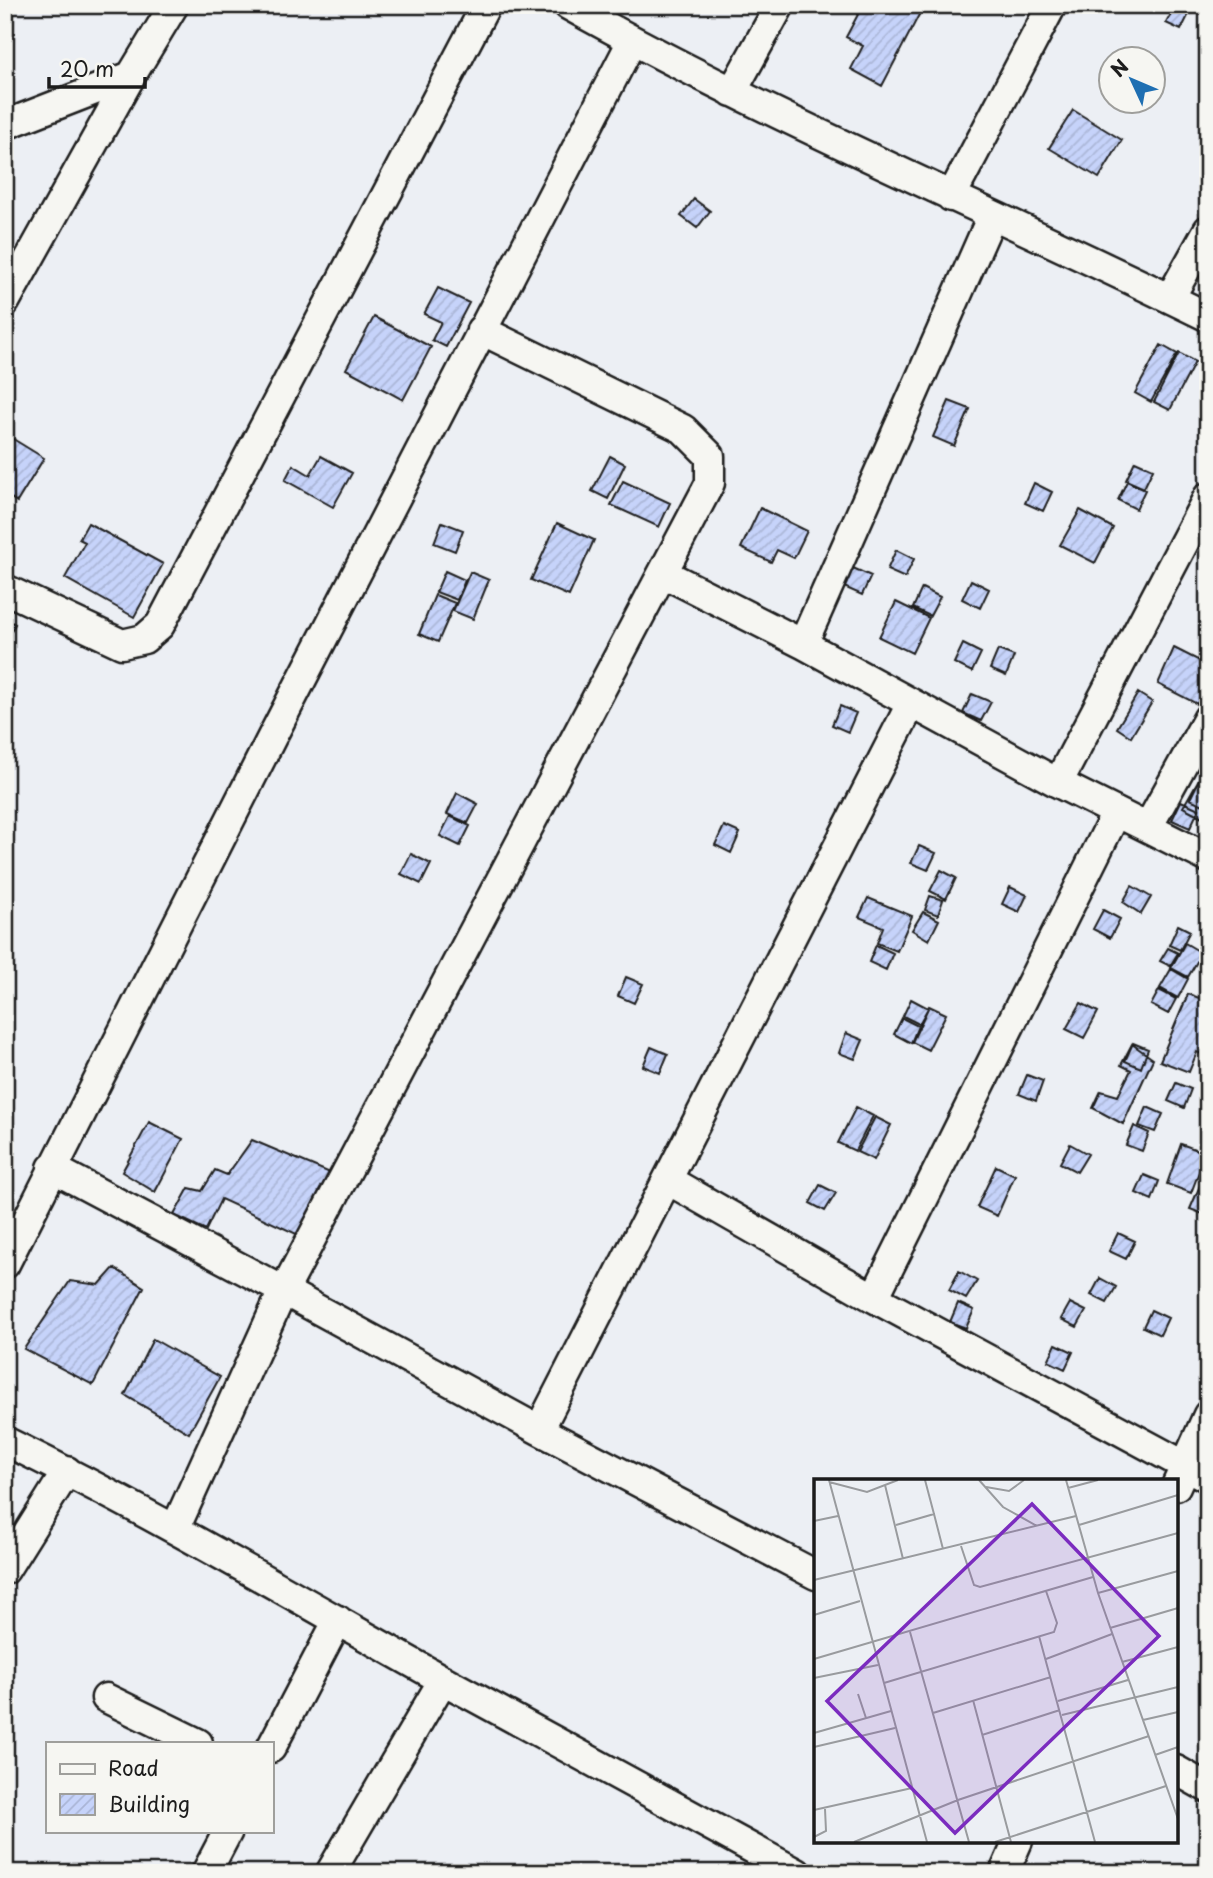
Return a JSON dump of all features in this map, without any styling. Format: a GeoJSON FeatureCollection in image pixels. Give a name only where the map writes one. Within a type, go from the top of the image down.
{"type":"FeatureCollection","features":[{"type":"Feature","properties":{"kind":"street"},"geometry":{"type":"LineString","coordinates":[[5,302],[131,76],[174,5]]}},
{"type":"Feature","properties":{"kind":"street"},"geometry":{"type":"LineString","coordinates":[[5,589],[122,643],[144,639],[160,625],[486,5]]}},
{"type":"Feature","properties":{"kind":"street"},"geometry":{"type":"LineString","coordinates":[[568,5],[732,92],[1208,317]]}},
{"type":"Feature","properties":{"kind":"street"},"geometry":{"type":"LineString","coordinates":[[732,92],[780,5]]}},
{"type":"Feature","properties":{"kind":"street"},"geometry":{"type":"LineString","coordinates":[[951,197],[1052,5]]}},
{"type":"Feature","properties":{"kind":"street"},"geometry":{"type":"LineString","coordinates":[[5,1264],[481,330],[632,41]]}},
{"type":"Feature","properties":{"kind":"street"},"geometry":{"type":"LineString","coordinates":[[5,125],[131,76]]}},
{"type":"Feature","properties":{"kind":"street"},"geometry":{"type":"LineString","coordinates":[[803,644],[992,216]]}},
{"type":"Feature","properties":{"kind":"street"},"geometry":{"type":"LineString","coordinates":[[1170,299],[1208,230]]}},
{"type":"Feature","properties":{"kind":"street"},"geometry":{"type":"LineString","coordinates":[[175,1529],[284,1291],[710,483],[710,456],[683,429],[481,330]]}},
{"type":"Feature","properties":{"kind":"street"},"geometry":{"type":"LineString","coordinates":[[1058,783],[1208,497]]}},
{"type":"Feature","properties":{"kind":"street"},"geometry":{"type":"LineString","coordinates":[[663,573],[803,644],[1058,783],[1208,858]]}},
{"type":"Feature","properties":{"kind":"street"},"geometry":{"type":"LineString","coordinates":[[539,1430],[911,704]]}},
{"type":"Feature","properties":{"kind":"street"},"geometry":{"type":"LineString","coordinates":[[1148,827],[1208,718]]}},
{"type":"Feature","properties":{"kind":"street"},"geometry":{"type":"LineString","coordinates":[[874,1298],[1116,813]]}},
{"type":"Feature","properties":{"kind":"street"},"geometry":{"type":"LineString","coordinates":[[52,1168],[539,1430],[814,1574]]}},
{"type":"Feature","properties":{"kind":"street"},"geometry":{"type":"LineString","coordinates":[[668,1180],[1190,1476],[1208,1415]]}},
{"type":"Feature","properties":{"kind":"street"},"geometry":{"type":"LineString","coordinates":[[5,1441],[175,1529],[443,1680],[797,1873]]}},
{"type":"Feature","properties":{"kind":"street"},"geometry":{"type":"LineString","coordinates":[[5,1570],[67,1471]]}},
{"type":"Feature","properties":{"kind":"street"},"geometry":{"type":"LineString","coordinates":[[273,1744],[338,1620]]}},
{"type":"Feature","properties":{"kind":"street"},"geometry":{"type":"LineString","coordinates":[[330,1873],[443,1680]]}},
{"type":"Feature","properties":{"kind":"street"},"geometry":{"type":"LineString","coordinates":[[106,1698],[196,1742]]}},
{"type":"Feature","properties":{"kind":"street"},"geometry":{"type":"LineString","coordinates":[[1178,1771],[1208,1788]]}},
{"type":"Feature","properties":{"kind":"street"},"geometry":{"type":"LineString","coordinates":[[206,1873],[227,1832]]}},
{"type":"Feature","properties":{"kind":"street"},"geometry":{"type":"LineString","coordinates":[[1004,1873],[1017,1843]]}},
{"type":"Feature","properties":{"kind":"building"},"geometry":{"type":"Polygon","coordinates":[[[863,5],[910,5],[921,11],[882,86],[851,69],[863,46],[846,37],[863,5]]]}},
{"type":"Feature","properties":{"kind":"building"},"geometry":{"type":"Polygon","coordinates":[[[1176,5],[1190,12],[1181,30],[1166,23],[1176,5]]]}},
{"type":"Feature","properties":{"kind":"building"},"geometry":{"type":"Polygon","coordinates":[[[1073,110],[1122,140],[1099,178],[1049,148],[1073,110]]]}},
{"type":"Feature","properties":{"kind":"building"},"geometry":{"type":"Polygon","coordinates":[[[694,199],[710,211],[697,228],[681,216],[694,199]]]}},
{"type":"Feature","properties":{"kind":"building"},"geometry":{"type":"Polygon","coordinates":[[[438,288],[469,303],[446,347],[432,340],[441,322],[424,314],[438,288]]]}},
{"type":"Feature","properties":{"kind":"building"},"geometry":{"type":"Polygon","coordinates":[[[374,317],[431,347],[403,400],[346,369],[374,317]]]}},
{"type":"Feature","properties":{"kind":"building"},"geometry":{"type":"Polygon","coordinates":[[[1161,345],[1177,354],[1151,402],[1135,393],[1161,345]]]}},
{"type":"Feature","properties":{"kind":"building"},"geometry":{"type":"Polygon","coordinates":[[[1179,353],[1195,362],[1170,410],[1154,402],[1179,353]]]}},
{"type":"Feature","properties":{"kind":"building"},"geometry":{"type":"Polygon","coordinates":[[[949,401],[970,409],[954,446],[933,437],[949,401]]]}},
{"type":"Feature","properties":{"kind":"building"},"geometry":{"type":"Polygon","coordinates":[[[5,434],[44,458],[17,502],[8,496],[5,501],[5,434]]]}},
{"type":"Feature","properties":{"kind":"building"},"geometry":{"type":"Polygon","coordinates":[[[321,456],[352,473],[333,507],[285,480],[293,465],[310,475],[321,456]]]}},
{"type":"Feature","properties":{"kind":"building"},"geometry":{"type":"Polygon","coordinates":[[[610,456],[625,464],[608,499],[592,491],[610,456]]]}},
{"type":"Feature","properties":{"kind":"building"},"geometry":{"type":"Polygon","coordinates":[[[1135,461],[1153,469],[1144,488],[1126,480],[1135,461]]]}},
{"type":"Feature","properties":{"kind":"building"},"geometry":{"type":"Polygon","coordinates":[[[623,481],[670,503],[659,527],[611,505],[623,481]]]}},
{"type":"Feature","properties":{"kind":"building"},"geometry":{"type":"Polygon","coordinates":[[[1127,481],[1145,490],[1136,509],[1118,500],[1127,481]]]}},
{"type":"Feature","properties":{"kind":"building"},"geometry":{"type":"Polygon","coordinates":[[[1034,483],[1052,492],[1043,511],[1025,503],[1034,483]]]}},
{"type":"Feature","properties":{"kind":"building"},"geometry":{"type":"Polygon","coordinates":[[[760,508],[807,531],[794,558],[777,550],[771,562],[741,548],[760,508]]]}},
{"type":"Feature","properties":{"kind":"building"},"geometry":{"type":"Polygon","coordinates":[[[1080,510],[1113,528],[1095,563],[1060,545],[1080,510]]]}},
{"type":"Feature","properties":{"kind":"building"},"geometry":{"type":"Polygon","coordinates":[[[442,522],[463,530],[455,551],[434,543],[442,522]]]}},
{"type":"Feature","properties":{"kind":"building"},"geometry":{"type":"Polygon","coordinates":[[[88,523],[163,564],[134,617],[65,578],[85,542],[79,539],[88,523]]]}},
{"type":"Feature","properties":{"kind":"building"},"geometry":{"type":"Polygon","coordinates":[[[557,523],[594,540],[569,596],[531,580],[557,523]]]}},
{"type":"Feature","properties":{"kind":"building"},"geometry":{"type":"Polygon","coordinates":[[[896,550],[914,559],[905,578],[887,570],[896,550]]]}},
{"type":"Feature","properties":{"kind":"building"},"geometry":{"type":"Polygon","coordinates":[[[853,568],[871,576],[862,595],[844,587],[853,568]]]}},
{"type":"Feature","properties":{"kind":"building"},"geometry":{"type":"Polygon","coordinates":[[[445,571],[465,580],[457,600],[436,592],[445,571]]]}},
{"type":"Feature","properties":{"kind":"building"},"geometry":{"type":"Polygon","coordinates":[[[470,572],[489,580],[473,619],[453,611],[470,572]]]}},
{"type":"Feature","properties":{"kind":"building"},"geometry":{"type":"Polygon","coordinates":[[[971,580],[989,589],[980,608],[962,599],[971,580]]]}},
{"type":"Feature","properties":{"kind":"building"},"geometry":{"type":"Polygon","coordinates":[[[922,588],[940,597],[930,616],[913,608],[922,588]]]}},
{"type":"Feature","properties":{"kind":"building"},"geometry":{"type":"Polygon","coordinates":[[[435,595],[455,603],[438,642],[419,634],[435,595]]]}},
{"type":"Feature","properties":{"kind":"building"},"geometry":{"type":"Polygon","coordinates":[[[896,602],[929,618],[912,653],[879,637],[896,602]]]}},
{"type":"Feature","properties":{"kind":"building"},"geometry":{"type":"Polygon","coordinates":[[[5,619],[15,624],[6,642],[5,641],[5,619]]]}},
{"type":"Feature","properties":{"kind":"building"},"geometry":{"type":"Polygon","coordinates":[[[963,644],[981,653],[972,672],[954,663],[963,644]]]}},
{"type":"Feature","properties":{"kind":"building"},"geometry":{"type":"Polygon","coordinates":[[[1174,648],[1208,665],[1208,681],[1197,704],[1158,684],[1174,648]]]}},
{"type":"Feature","properties":{"kind":"building"},"geometry":{"type":"Polygon","coordinates":[[[998,650],[1014,656],[1006,676],[990,669],[998,650]]]}},
{"type":"Feature","properties":{"kind":"building"},"geometry":{"type":"Polygon","coordinates":[[[1138,693],[1152,702],[1131,737],[1117,728],[1138,693]]]}},
{"type":"Feature","properties":{"kind":"building"},"geometry":{"type":"Polygon","coordinates":[[[972,694],[991,702],[981,721],[963,713],[972,694]]]}},
{"type":"Feature","properties":{"kind":"building"},"geometry":{"type":"Polygon","coordinates":[[[840,706],[856,713],[848,732],[832,725],[840,706]]]}},
{"type":"Feature","properties":{"kind":"building"},"geometry":{"type":"Polygon","coordinates":[[[1208,763],[1208,820],[1183,807],[1208,763]]]}},
{"type":"Feature","properties":{"kind":"building"},"geometry":{"type":"Polygon","coordinates":[[[1208,764],[1208,807],[1190,799],[1208,764]]]}},
{"type":"Feature","properties":{"kind":"building"},"geometry":{"type":"Polygon","coordinates":[[[457,793],[478,804],[468,823],[447,814],[457,793]]]}},
{"type":"Feature","properties":{"kind":"building"},"geometry":{"type":"Polygon","coordinates":[[[1181,801],[1199,809],[1190,828],[1172,820],[1181,801]]]}},
{"type":"Feature","properties":{"kind":"building"},"geometry":{"type":"Polygon","coordinates":[[[450,816],[470,826],[460,846],[440,836],[450,816]]]}},
{"type":"Feature","properties":{"kind":"building"},"geometry":{"type":"Polygon","coordinates":[[[724,826],[740,833],[731,853],[715,845],[724,826]]]}},
{"type":"Feature","properties":{"kind":"building"},"geometry":{"type":"Polygon","coordinates":[[[919,846],[936,853],[928,870],[911,863],[919,846]]]}},
{"type":"Feature","properties":{"kind":"building"},"geometry":{"type":"Polygon","coordinates":[[[411,854],[431,864],[421,884],[401,874],[411,854]]]}},
{"type":"Feature","properties":{"kind":"building"},"geometry":{"type":"Polygon","coordinates":[[[941,870],[956,878],[946,899],[930,891],[941,870]]]}},
{"type":"Feature","properties":{"kind":"building"},"geometry":{"type":"Polygon","coordinates":[[[1132,886],[1151,897],[1141,914],[1123,902],[1132,886]]]}},
{"type":"Feature","properties":{"kind":"building"},"geometry":{"type":"Polygon","coordinates":[[[1010,887],[1027,895],[1019,912],[1002,904],[1010,887]]]}},
{"type":"Feature","properties":{"kind":"building"},"geometry":{"type":"Polygon","coordinates":[[[930,896],[943,900],[938,915],[925,910],[930,896]]]}},
{"type":"Feature","properties":{"kind":"building"},"geometry":{"type":"Polygon","coordinates":[[[868,898],[912,916],[897,951],[877,943],[883,927],[859,917],[868,898]]]}},
{"type":"Feature","properties":{"kind":"building"},"geometry":{"type":"Polygon","coordinates":[[[1103,910],[1120,919],[1110,938],[1093,929],[1103,910]]]}},
{"type":"Feature","properties":{"kind":"building"},"geometry":{"type":"Polygon","coordinates":[[[923,912],[939,920],[929,940],[912,930],[923,912]]]}},
{"type":"Feature","properties":{"kind":"building"},"geometry":{"type":"Polygon","coordinates":[[[1178,925],[1190,931],[1180,950],[1169,945],[1178,925]]]}},
{"type":"Feature","properties":{"kind":"building"},"geometry":{"type":"Polygon","coordinates":[[[1185,943],[1202,953],[1188,977],[1171,968],[1185,943]]]}},
{"type":"Feature","properties":{"kind":"building"},"geometry":{"type":"Polygon","coordinates":[[[876,945],[893,953],[886,970],[869,962],[876,945]]]}},
{"type":"Feature","properties":{"kind":"building"},"geometry":{"type":"Polygon","coordinates":[[[1168,948],[1178,953],[1170,966],[1160,961],[1168,948]]]}},
{"type":"Feature","properties":{"kind":"building"},"geometry":{"type":"Polygon","coordinates":[[[1171,969],[1188,979],[1178,998],[1160,988],[1171,969]]]}},
{"type":"Feature","properties":{"kind":"building"},"geometry":{"type":"Polygon","coordinates":[[[626,977],[643,984],[634,1003],[618,996],[626,977]]]}},
{"type":"Feature","properties":{"kind":"building"},"geometry":{"type":"Polygon","coordinates":[[[1159,990],[1176,999],[1168,1014],[1151,1005],[1159,990]]]}},
{"type":"Feature","properties":{"kind":"building"},"geometry":{"type":"Polygon","coordinates":[[[1188,994],[1208,1001],[1208,1057],[1197,1052],[1189,1072],[1160,1061],[1188,994]]]}},
{"type":"Feature","properties":{"kind":"building"},"geometry":{"type":"Polygon","coordinates":[[[911,999],[928,1008],[919,1024],[903,1016],[911,999]]]}},
{"type":"Feature","properties":{"kind":"building"},"geometry":{"type":"Polygon","coordinates":[[[1081,1003],[1098,1012],[1084,1038],[1066,1029],[1081,1003]]]}},
{"type":"Feature","properties":{"kind":"building"},"geometry":{"type":"Polygon","coordinates":[[[929,1006],[946,1014],[928,1050],[912,1042],[929,1006]]]}},
{"type":"Feature","properties":{"kind":"building"},"geometry":{"type":"Polygon","coordinates":[[[902,1018],[918,1026],[911,1043],[894,1034],[902,1018]]]}},
{"type":"Feature","properties":{"kind":"building"},"geometry":{"type":"Polygon","coordinates":[[[846,1033],[863,1040],[855,1059],[839,1053],[846,1033]]]}},
{"type":"Feature","properties":{"kind":"building"},"geometry":{"type":"Polygon","coordinates":[[[1133,1043],[1148,1049],[1141,1068],[1125,1061],[1133,1043]]]}},
{"type":"Feature","properties":{"kind":"building"},"geometry":{"type":"Polygon","coordinates":[[[1132,1044],[1153,1059],[1123,1124],[1093,1108],[1101,1091],[1118,1096],[1131,1070],[1121,1065],[1132,1044]]]}},
{"type":"Feature","properties":{"kind":"building"},"geometry":{"type":"Polygon","coordinates":[[[651,1047],[668,1054],[660,1073],[643,1066],[651,1047]]]}},
{"type":"Feature","properties":{"kind":"building"},"geometry":{"type":"Polygon","coordinates":[[[1027,1075],[1043,1081],[1036,1101],[1019,1094],[1027,1075]]]}},
{"type":"Feature","properties":{"kind":"building"},"geometry":{"type":"Polygon","coordinates":[[[1176,1083],[1191,1089],[1184,1108],[1168,1101],[1176,1083]]]}},
{"type":"Feature","properties":{"kind":"building"},"geometry":{"type":"Polygon","coordinates":[[[856,1107],[873,1116],[855,1151],[838,1143],[856,1107]]]}},
{"type":"Feature","properties":{"kind":"building"},"geometry":{"type":"Polygon","coordinates":[[[1147,1107],[1163,1114],[1155,1132],[1139,1126],[1147,1107]]]}},
{"type":"Feature","properties":{"kind":"building"},"geometry":{"type":"Polygon","coordinates":[[[875,1117],[891,1125],[874,1160],[857,1152],[875,1117]]]}},
{"type":"Feature","properties":{"kind":"building"},"geometry":{"type":"Polygon","coordinates":[[[149,1122],[183,1139],[155,1192],[122,1172],[149,1122]]]}},
{"type":"Feature","properties":{"kind":"building"},"geometry":{"type":"Polygon","coordinates":[[[1134,1126],[1149,1133],[1142,1151],[1126,1145],[1134,1126]]]}},
{"type":"Feature","properties":{"kind":"building"},"geometry":{"type":"Polygon","coordinates":[[[252,1140],[335,1175],[305,1238],[221,1199],[206,1230],[174,1215],[189,1188],[202,1191],[215,1170],[227,1175],[252,1140]]]}},
{"type":"Feature","properties":{"kind":"building"},"geometry":{"type":"Polygon","coordinates":[[[1070,1144],[1088,1154],[1077,1172],[1060,1163],[1070,1144]]]}},
{"type":"Feature","properties":{"kind":"building"},"geometry":{"type":"Polygon","coordinates":[[[1181,1144],[1206,1153],[1191,1193],[1167,1184],[1181,1144]]]}},
{"type":"Feature","properties":{"kind":"building"},"geometry":{"type":"Polygon","coordinates":[[[996,1166],[1015,1175],[997,1216],[977,1207],[996,1166]]]}},
{"type":"Feature","properties":{"kind":"building"},"geometry":{"type":"Polygon","coordinates":[[[1208,1167],[1208,1216],[1190,1209],[1208,1167]]]}},
{"type":"Feature","properties":{"kind":"building"},"geometry":{"type":"Polygon","coordinates":[[[1144,1175],[1159,1181],[1152,1200],[1136,1193],[1144,1175]]]}},
{"type":"Feature","properties":{"kind":"building"},"geometry":{"type":"Polygon","coordinates":[[[820,1185],[836,1193],[825,1211],[810,1203],[820,1185]]]}},
{"type":"Feature","properties":{"kind":"building"},"geometry":{"type":"Polygon","coordinates":[[[1118,1233],[1135,1241],[1126,1259],[1109,1251],[1118,1233]]]}},
{"type":"Feature","properties":{"kind":"building"},"geometry":{"type":"Polygon","coordinates":[[[114,1268],[144,1287],[93,1385],[24,1349],[70,1281],[99,1285],[114,1268]]]}},
{"type":"Feature","properties":{"kind":"building"},"geometry":{"type":"Polygon","coordinates":[[[959,1271],[977,1281],[966,1299],[949,1290],[959,1271]]]}},
{"type":"Feature","properties":{"kind":"building"},"geometry":{"type":"Polygon","coordinates":[[[1100,1278],[1116,1287],[1107,1303],[1091,1295],[1100,1278]]]}},
{"type":"Feature","properties":{"kind":"building"},"geometry":{"type":"Polygon","coordinates":[[[958,1303],[974,1310],[966,1328],[950,1322],[958,1303]]]}},
{"type":"Feature","properties":{"kind":"building"},"geometry":{"type":"Polygon","coordinates":[[[1070,1303],[1086,1311],[1077,1327],[1061,1319],[1070,1303]]]}},
{"type":"Feature","properties":{"kind":"building"},"geometry":{"type":"Polygon","coordinates":[[[1151,1310],[1168,1318],[1160,1335],[1143,1327],[1151,1310]]]}},
{"type":"Feature","properties":{"kind":"building"},"geometry":{"type":"Polygon","coordinates":[[[153,1339],[220,1377],[189,1433],[125,1395],[153,1339]]]}},
{"type":"Feature","properties":{"kind":"building"},"geometry":{"type":"Polygon","coordinates":[[[1056,1344],[1073,1352],[1065,1369],[1048,1361],[1056,1344]]]}}]}
